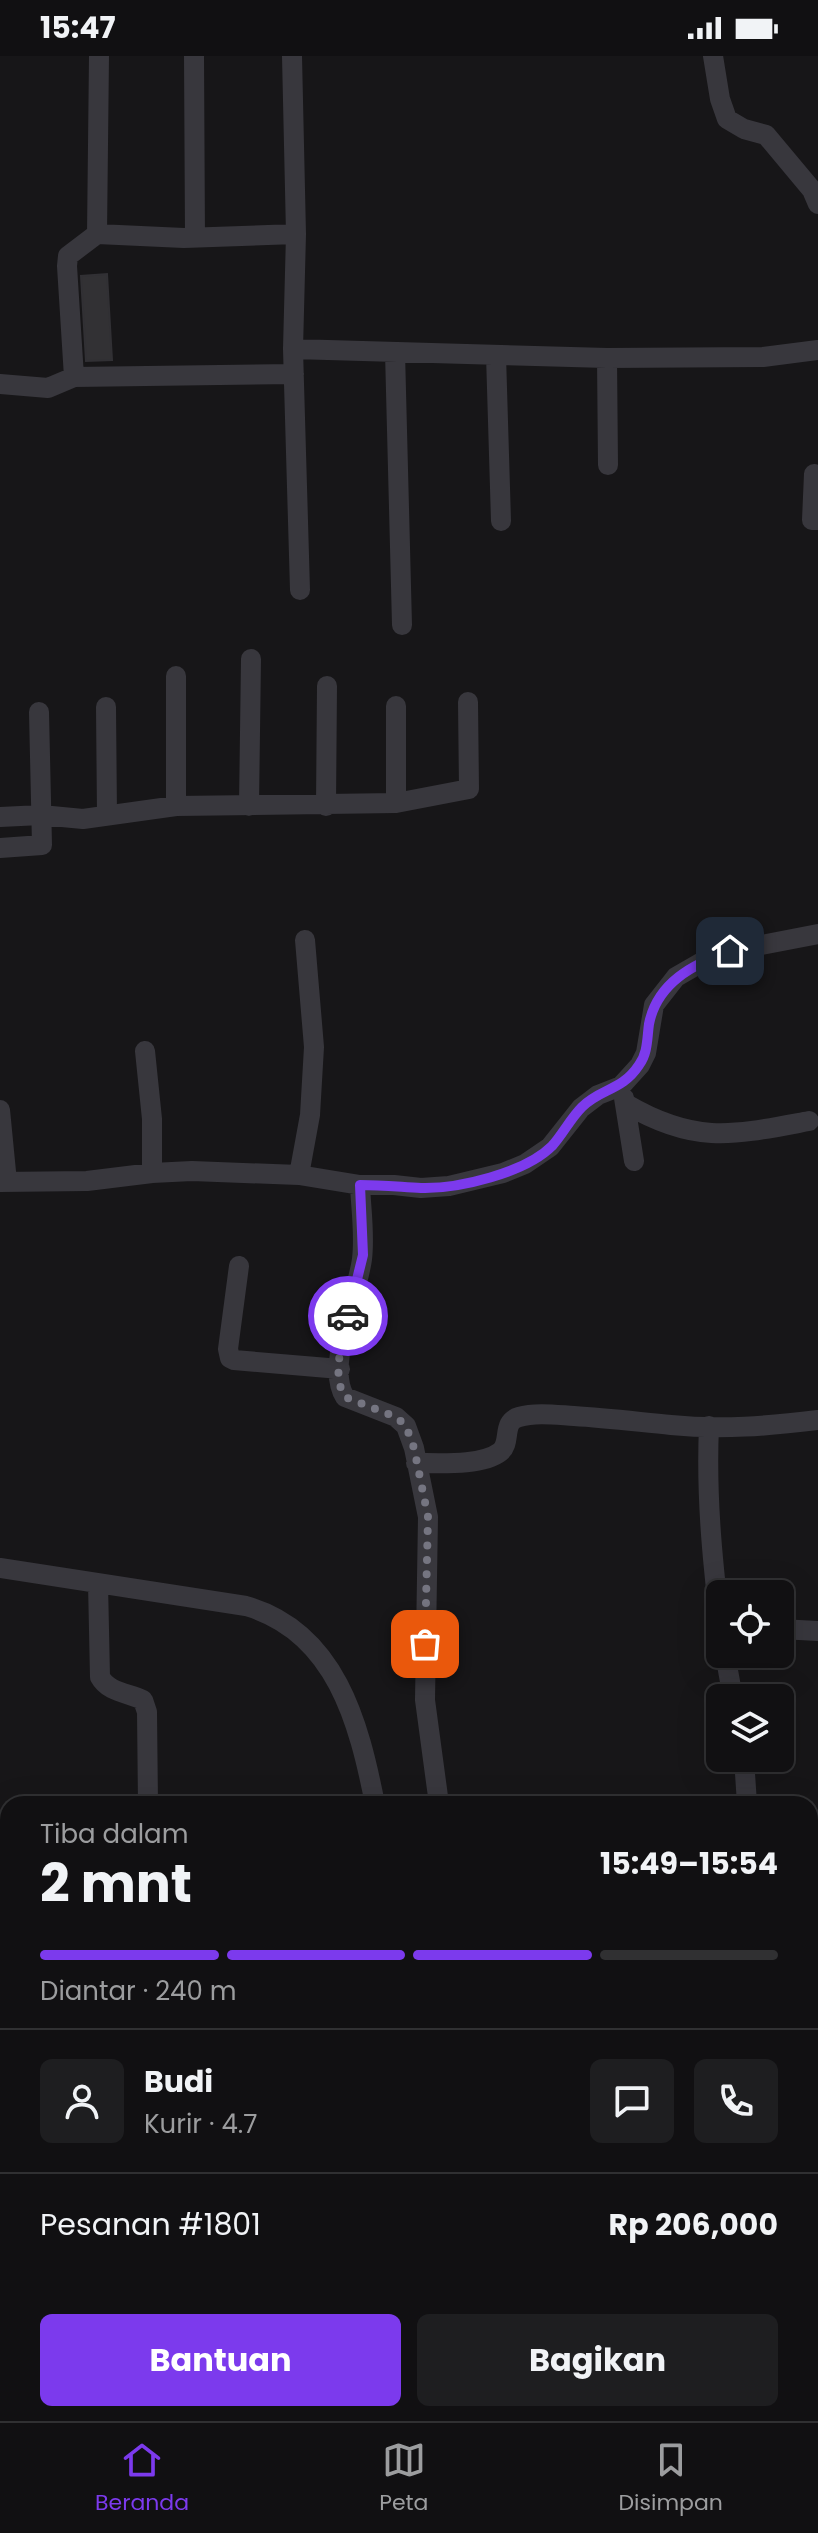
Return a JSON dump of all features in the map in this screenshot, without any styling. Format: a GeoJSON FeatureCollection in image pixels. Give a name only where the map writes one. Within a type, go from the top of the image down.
{"type":"FeatureCollection","features":[{"type":"Feature","properties":{"kind":"street"},"geometry":{"type":"LineString","coordinates":[[97,234],[99,56]]}},
{"type":"Feature","properties":{"kind":"street"},"geometry":{"type":"LineString","coordinates":[[194,56],[195,238]]}},
{"type":"Feature","properties":{"kind":"street"},"geometry":{"type":"LineString","coordinates":[[292,56],[296,234],[293,349],[300,590]]}},
{"type":"Feature","properties":{"kind":"street"},"geometry":{"type":"LineString","coordinates":[[713,56],[720,99],[727,119],[744,129],[766,135],[812,190],[818,204]]}},
{"type":"Feature","properties":{"kind":"street"},"geometry":{"type":"LineString","coordinates":[[74,377],[68,256],[97,234],[195,238],[296,234]]}},
{"type":"Feature","properties":{"kind":"street"},"geometry":{"type":"LineString","coordinates":[[293,349],[607,358],[763,357],[818,350]]}},
{"type":"Feature","properties":{"kind":"street"},"geometry":{"type":"LineString","coordinates":[[395,352],[402,625]]}},
{"type":"Feature","properties":{"kind":"street"},"geometry":{"type":"LineString","coordinates":[[496,355],[501,521]]}},
{"type":"Feature","properties":{"kind":"street"},"geometry":{"type":"LineString","coordinates":[[607,358],[608,465]]}},
{"type":"Feature","properties":{"kind":"street"},"geometry":{"type":"LineString","coordinates":[[0,384],[48,388],[74,377],[294,374]]}},
{"type":"Feature","properties":{"kind":"street"},"geometry":{"type":"LineString","coordinates":[[814,474],[812,520],[818,520]]}},
{"type":"Feature","properties":{"kind":"street"},"geometry":{"type":"LineString","coordinates":[[249,806],[251,659]]}},
{"type":"Feature","properties":{"kind":"street"},"geometry":{"type":"LineString","coordinates":[[176,676],[176,806]]}},
{"type":"Feature","properties":{"kind":"street"},"geometry":{"type":"LineString","coordinates":[[326,806],[327,686]]}},
{"type":"Feature","properties":{"kind":"street"},"geometry":{"type":"LineString","coordinates":[[0,817],[41,815],[83,819],[176,806],[396,803],[469,789],[468,702]]}},
{"type":"Feature","properties":{"kind":"street"},"geometry":{"type":"LineString","coordinates":[[396,706],[396,803]]}},
{"type":"Feature","properties":{"kind":"street"},"geometry":{"type":"LineString","coordinates":[[106,707],[107,815]]}},
{"type":"Feature","properties":{"kind":"street"},"geometry":{"type":"LineString","coordinates":[[0,848],[42,845],[39,712]]}},
{"type":"Feature","properties":{"kind":"street"},"geometry":{"type":"LineString","coordinates":[[634,1161],[623,1095],[646,1053],[654,1005],[676,977],[709,958],[730,951],[818,934]]}},
{"type":"Feature","properties":{"kind":"street"},"geometry":{"type":"LineString","coordinates":[[299,1175],[310,1115],[314,1047],[305,940]]}},
{"type":"Feature","properties":{"kind":"street"},"geometry":{"type":"LineString","coordinates":[[145,1051],[152,1119],[152,1173]]}},
{"type":"Feature","properties":{"kind":"street"},"geometry":{"type":"LineString","coordinates":[[0,1110],[4,1182],[87,1181],[192,1171],[299,1175],[360,1185],[421,1188],[449,1186],[525,1164],[550,1147],[581,1108],[598,1095],[623,1095],[671,1127],[712,1134],[739,1134],[809,1121]]}},
{"type":"Feature","properties":{"kind":"street"},"geometry":{"type":"LineString","coordinates":[[360,1185],[363,1255],[343,1342],[339,1383],[345,1397],[396,1417],[406,1426],[416,1463],[428,1517],[425,1700],[438,1796]]}},
{"type":"Feature","properties":{"kind":"street"},"geometry":{"type":"LineString","coordinates":[[239,1266],[228,1349],[230,1358],[340,1369]]}},
{"type":"Feature","properties":{"kind":"street"},"geometry":{"type":"LineString","coordinates":[[416,1463],[491,1457],[505,1447],[507,1428],[518,1417],[549,1415],[675,1426],[768,1427],[818,1420]]}},
{"type":"Feature","properties":{"kind":"street"},"geometry":{"type":"LineString","coordinates":[[709,1426],[706,1477],[714,1580]]}},
{"type":"Feature","properties":{"kind":"street"},"geometry":{"type":"LineString","coordinates":[[0,1568],[246,1606],[267,1612],[302,1635],[318,1654],[349,1704],[365,1755],[373,1796]]}},
{"type":"Feature","properties":{"kind":"street"},"geometry":{"type":"LineString","coordinates":[[98,1583],[100,1677],[112,1690],[143,1700],[147,1712],[148,1796]]}},
{"type":"Feature","properties":{"kind":"street"},"geometry":{"type":"LineString","coordinates":[[794,1630],[818,1631]]}},
{"type":"Feature","properties":{"kind":"street"},"geometry":{"type":"LineString","coordinates":[[745,1772],[746,1796]]}},
{"type":"Feature","properties":{"kind":"building"},"geometry":{"type":"Polygon","coordinates":[[[107,274],[112,360],[86,361],[81,276],[107,274]]]}},
{"type":"Feature","properties":{"kind":"way so far"},"geometry":{"type":"LineString","coordinates":[[348,1316],[340,1357],[341,1391],[345,1397],[396,1417],[406,1426],[414,1448],[428,1517],[425,1644]]}},
{"type":"Feature","properties":{"kind":"route"},"geometry":{"type":"LineString","coordinates":[[348,1316],[363,1255],[360,1185],[449,1186],[503,1173],[525,1164],[550,1147],[581,1108],[598,1095],[621,1086],[640,1065],[646,1053],[654,1005],[676,977],[709,958],[730,951]]}}]}
